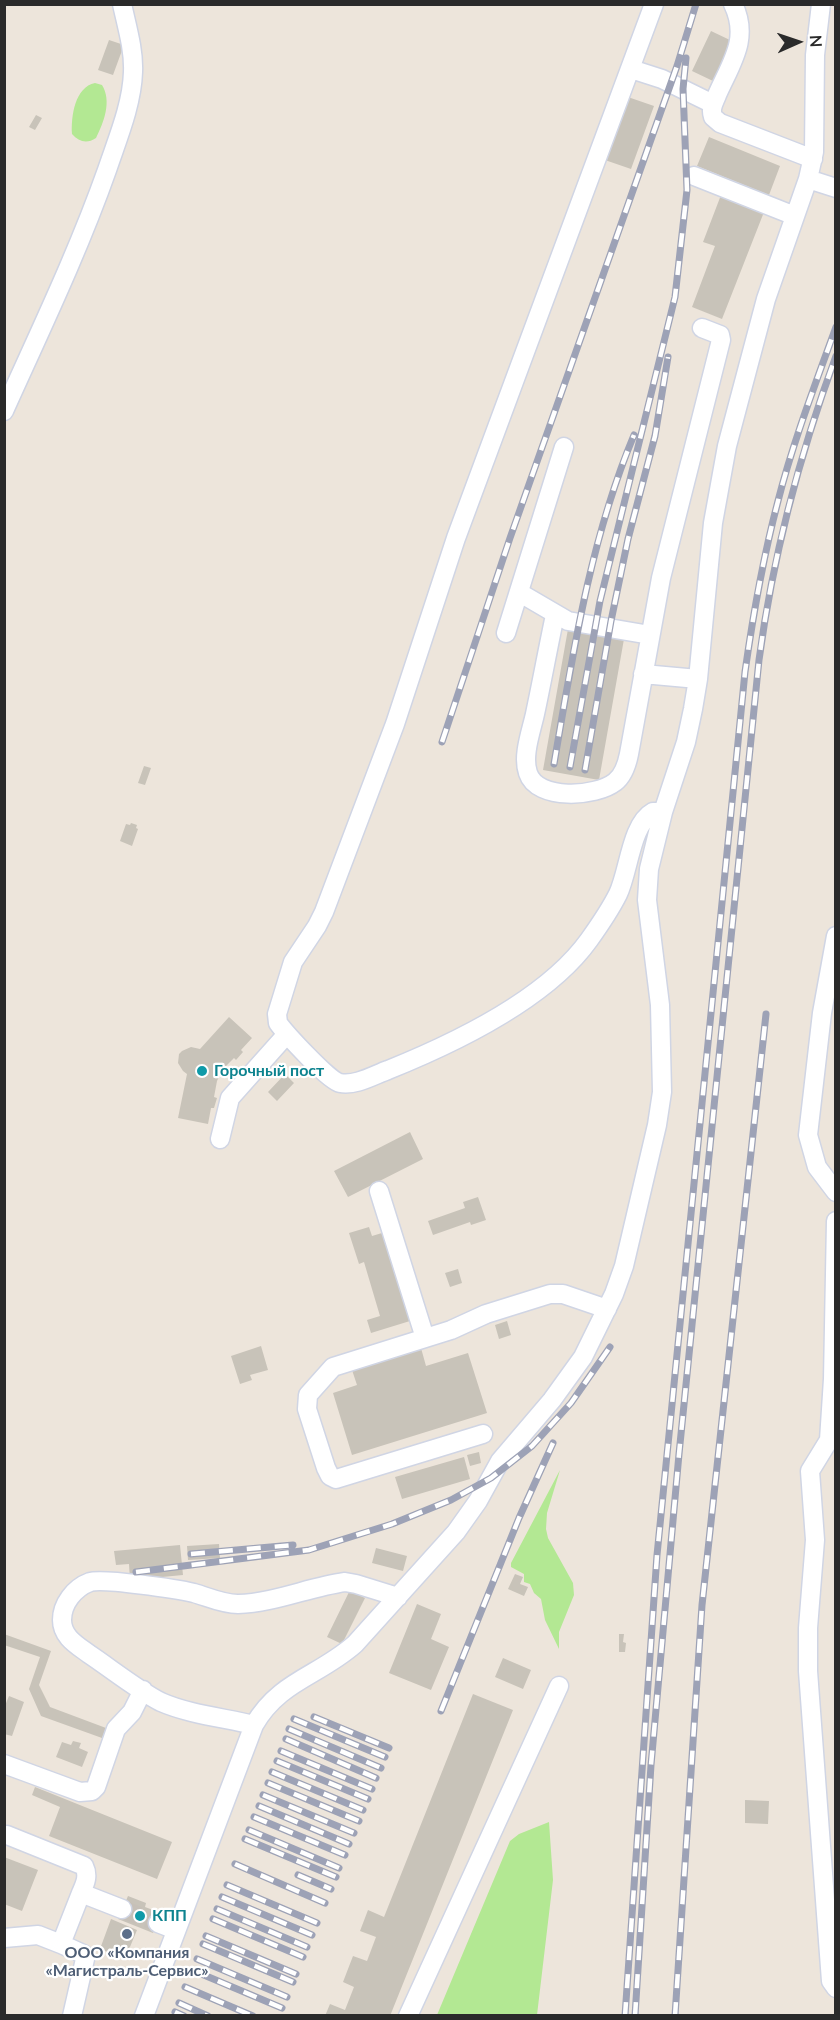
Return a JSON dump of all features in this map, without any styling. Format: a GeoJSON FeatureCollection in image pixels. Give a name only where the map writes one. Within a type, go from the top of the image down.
{"type":"FeatureCollection","features":[{"type":"Feature","properties":{"kind":"street"},"geometry":{"type":"LineString","coordinates":[[4,411],[87,224],[121,126],[133,72],[130,42],[122,4]]}},
{"type":"Feature","properties":{"kind":"street"},"geometry":{"type":"LineString","coordinates":[[654,4],[456,538],[404,698],[333,890],[317,926],[292,962],[277,1014],[278,1023],[286,1034],[334,1081],[350,1083],[418,1058],[494,1019],[551,980],[587,943],[618,894],[634,840],[643,820],[652,812],[663,812]]}},
{"type":"Feature","properties":{"kind":"street"},"geometry":{"type":"LineString","coordinates":[[733,4],[740,24],[740,44],[713,105],[713,117],[720,123],[813,159]]}},
{"type":"Feature","properties":{"kind":"street"},"geometry":{"type":"LineString","coordinates":[[144,2016],[254,1725],[266,1705],[284,1690],[344,1654],[398,1597],[468,1516],[486,1489],[500,1461],[552,1400],[583,1357],[607,1309],[624,1266],[657,1125],[662,1092],[660,1005],[647,900],[651,861],[663,812],[686,742],[698,679],[713,523],[719,488],[751,350],[813,159],[815,144],[814,55],[821,4]]}},
{"type":"Feature","properties":{"kind":"street"},"geometry":{"type":"LineString","coordinates":[[631,69],[662,79],[713,105]]}},
{"type":"Feature","properties":{"kind":"street"},"geometry":{"type":"LineString","coordinates":[[694,176],[795,216]]}},
{"type":"Feature","properties":{"kind":"street"},"geometry":{"type":"LineString","coordinates":[[808,178],[836,188]]}},
{"type":"Feature","properties":{"kind":"street"},"geometry":{"type":"LineString","coordinates":[[555,615],[527,755],[528,774],[532,781],[548,790],[577,795],[594,792],[617,781],[627,765],[661,578],[721,340],[720,335],[702,328]]}},
{"type":"Feature","properties":{"kind":"street"},"geometry":{"type":"LineString","coordinates":[[506,633],[564,447]]}},
{"type":"Feature","properties":{"kind":"street"},"geometry":{"type":"LineString","coordinates":[[520,592],[555,615],[579,623],[650,635]]}},
{"type":"Feature","properties":{"kind":"street"},"geometry":{"type":"LineString","coordinates":[[644,674],[698,679]]}},
{"type":"Feature","properties":{"kind":"street"},"geometry":{"type":"LineString","coordinates":[[836,936],[829,1013],[808,1135],[817,1167],[836,1192]]}},
{"type":"Feature","properties":{"kind":"street"},"geometry":{"type":"LineString","coordinates":[[220,1139],[230,1098],[286,1034]]}},
{"type":"Feature","properties":{"kind":"street"},"geometry":{"type":"LineString","coordinates":[[379,1191],[425,1338]]}},
{"type":"Feature","properties":{"kind":"street"},"geometry":{"type":"LineString","coordinates":[[836,1221],[832,1440],[810,1471],[815,1540],[808,1628],[808,1671],[831,1981],[836,1989]]}},
{"type":"Feature","properties":{"kind":"street"},"geometry":{"type":"LineString","coordinates":[[483,1434],[336,1479],[330,1476],[307,1409],[307,1401],[312,1389],[333,1367],[451,1330],[486,1314],[550,1294],[563,1294],[607,1309]]}},
{"type":"Feature","properties":{"kind":"street"},"geometry":{"type":"LineString","coordinates":[[254,1725],[160,1701],[76,1645],[63,1630],[64,1607],[75,1591],[91,1582],[109,1582],[180,1591],[235,1604],[345,1582],[398,1597]]}},
{"type":"Feature","properties":{"kind":"street"},"geometry":{"type":"LineString","coordinates":[[408,2016],[559,1686]]}},
{"type":"Feature","properties":{"kind":"street"},"geometry":{"type":"LineString","coordinates":[[4,1764],[80,1792],[92,1791],[96,1787],[116,1729],[132,1712],[143,1690]]}},
{"type":"Feature","properties":{"kind":"street"},"geometry":{"type":"LineString","coordinates":[[7,1835],[84,1866],[87,1871],[86,1881],[61,1944]]}},
{"type":"Feature","properties":{"kind":"street"},"geometry":{"type":"LineString","coordinates":[[81,1893],[122,1909]]}},
{"type":"Feature","properties":{"kind":"street"},"geometry":{"type":"LineString","coordinates":[[158,1923],[176,1930]]}},
{"type":"Feature","properties":{"kind":"street"},"geometry":{"type":"LineString","coordinates":[[4,1938],[38,1935],[83,1954],[85,1959],[72,2016]]}},
{"type":"Feature","properties":{"kind":"green space"},"geometry":{"type":"Polygon","coordinates":[[[95,83],[102,85],[105,91],[106,112],[96,138],[83,141],[72,134],[72,119],[79,96],[83,90],[95,83]]]}},
{"type":"Feature","properties":{"kind":"green space"},"geometry":{"type":"Polygon","coordinates":[[[560,1470],[547,1513],[546,1529],[548,1538],[573,1583],[574,1595],[559,1632],[559,1649],[545,1620],[541,1599],[534,1593],[530,1584],[524,1582],[524,1574],[511,1567],[511,1563],[560,1470]]]}},
{"type":"Feature","properties":{"kind":"green space"},"geometry":{"type":"Polygon","coordinates":[[[549,1822],[553,1880],[537,2015],[437,2015],[510,1841],[519,1834],[549,1822]]]}},
{"type":"Feature","properties":{"kind":"building"},"geometry":{"type":"Polygon","coordinates":[[[711,31],[732,41],[713,81],[692,71],[711,31]]]}},
{"type":"Feature","properties":{"kind":"building"},"geometry":{"type":"Polygon","coordinates":[[[109,40],[124,45],[113,75],[98,70],[109,40]]]}},
{"type":"Feature","properties":{"kind":"building"},"geometry":{"type":"Polygon","coordinates":[[[625,96],[654,106],[631,169],[602,159],[625,96]]]}},
{"type":"Feature","properties":{"kind":"building"},"geometry":{"type":"Polygon","coordinates":[[[36,115],[42,118],[35,130],[29,127],[36,115]]]}},
{"type":"Feature","properties":{"kind":"building"},"geometry":{"type":"Polygon","coordinates":[[[709,137],[780,166],[769,195],[697,166],[709,137]]]}},
{"type":"Feature","properties":{"kind":"building"},"geometry":{"type":"Polygon","coordinates":[[[721,195],[764,212],[722,319],[692,307],[715,246],[703,242],[721,195]]]}},
{"type":"Feature","properties":{"kind":"building"},"geometry":{"type":"Polygon","coordinates":[[[568,629],[624,639],[599,780],[543,770],[568,629]]]}},
{"type":"Feature","properties":{"kind":"building"},"geometry":{"type":"Polygon","coordinates":[[[144,766],[151,768],[145,785],[138,783],[144,766]]]}},
{"type":"Feature","properties":{"kind":"building"},"geometry":{"type":"Polygon","coordinates":[[[126,824],[137,825],[138,829],[132,846],[120,841],[126,824]]]}},
{"type":"Feature","properties":{"kind":"building","name":"Горочный пост"},"geometry":{"type":"Polygon","coordinates":[[[229,1017],[252,1038],[241,1050],[243,1052],[236,1060],[234,1058],[222,1070],[214,1097],[217,1098],[214,1108],[211,1108],[208,1124],[178,1118],[187,1074],[178,1063],[179,1054],[191,1047],[200,1049],[229,1017]]]}},
{"type":"Feature","properties":{"kind":"building"},"geometry":{"type":"Polygon","coordinates":[[[285,1074],[294,1083],[277,1101],[268,1092],[285,1074]]]}},
{"type":"Feature","properties":{"kind":"building"},"geometry":{"type":"Polygon","coordinates":[[[410,1132],[423,1159],[348,1197],[334,1171],[410,1132]]]}},
{"type":"Feature","properties":{"kind":"building"},"geometry":{"type":"Polygon","coordinates":[[[478,1197],[486,1220],[471,1225],[470,1222],[433,1235],[428,1221],[465,1208],[463,1202],[478,1197]]]}},
{"type":"Feature","properties":{"kind":"building"},"geometry":{"type":"Polygon","coordinates":[[[369,1227],[372,1236],[382,1233],[410,1321],[371,1333],[367,1320],[380,1316],[364,1262],[359,1264],[349,1233],[369,1227]]]}},
{"type":"Feature","properties":{"kind":"building"},"geometry":{"type":"Polygon","coordinates":[[[458,1269],[462,1283],[450,1287],[445,1273],[458,1269]]]}},
{"type":"Feature","properties":{"kind":"building"},"geometry":{"type":"Polygon","coordinates":[[[507,1321],[511,1335],[499,1339],[495,1325],[507,1321]]]}},
{"type":"Feature","properties":{"kind":"building"},"geometry":{"type":"Polygon","coordinates":[[[261,1346],[268,1370],[250,1375],[252,1380],[240,1384],[231,1356],[261,1346]]]}},
{"type":"Feature","properties":{"kind":"building"},"geometry":{"type":"Polygon","coordinates":[[[421,1348],[426,1366],[468,1353],[487,1413],[352,1455],[333,1393],[357,1385],[352,1370],[421,1348]]]}},
{"type":"Feature","properties":{"kind":"building"},"geometry":{"type":"Polygon","coordinates":[[[479,1452],[481,1463],[470,1466],[467,1455],[479,1452]]]}},
{"type":"Feature","properties":{"kind":"building"},"geometry":{"type":"Polygon","coordinates":[[[464,1457],[470,1479],[402,1499],[395,1477],[464,1457]]]}},
{"type":"Feature","properties":{"kind":"building"},"geometry":{"type":"Polygon","coordinates":[[[219,1544],[220,1558],[188,1560],[187,1546],[219,1544]]]}},
{"type":"Feature","properties":{"kind":"building"},"geometry":{"type":"Polygon","coordinates":[[[180,1545],[183,1575],[130,1580],[129,1564],[116,1565],[114,1551],[180,1545]]]}},
{"type":"Feature","properties":{"kind":"building"},"geometry":{"type":"Polygon","coordinates":[[[376,1548],[407,1556],[403,1571],[372,1563],[376,1548]]]}},
{"type":"Feature","properties":{"kind":"building"},"geometry":{"type":"Polygon","coordinates":[[[515,1574],[523,1577],[520,1584],[528,1587],[524,1596],[508,1589],[515,1574]]]}},
{"type":"Feature","properties":{"kind":"building"},"geometry":{"type":"Polygon","coordinates":[[[350,1590],[365,1598],[342,1644],[327,1637],[350,1590]]]}},
{"type":"Feature","properties":{"kind":"building"},"geometry":{"type":"Polygon","coordinates":[[[417,1604],[441,1614],[431,1639],[449,1647],[431,1690],[389,1673],[417,1604]]]}},
{"type":"Feature","properties":{"kind":"building"},"geometry":{"type":"Polygon","coordinates":[[[4,1634],[51,1651],[39,1685],[50,1707],[106,1728],[102,1738],[41,1716],[29,1689],[40,1657],[4,1645],[4,1634]]]}},
{"type":"Feature","properties":{"kind":"building"},"geometry":{"type":"Polygon","coordinates":[[[619,1634],[624,1634],[625,1652],[619,1652],[619,1634]]]}},
{"type":"Feature","properties":{"kind":"building"},"geometry":{"type":"Polygon","coordinates":[[[503,1658],[531,1670],[523,1689],[495,1677],[503,1658]]]}},
{"type":"Feature","properties":{"kind":"building"},"geometry":{"type":"Polygon","coordinates":[[[473,1694],[513,1710],[390,2016],[325,2016],[330,2004],[345,2010],[354,1987],[343,1982],[353,1956],[367,1961],[376,1937],[360,1931],[368,1910],[384,1917],[473,1694]]]}},
{"type":"Feature","properties":{"kind":"building"},"geometry":{"type":"Polygon","coordinates":[[[9,1696],[24,1702],[12,1736],[4,1734],[4,1708],[9,1696]]]}},
{"type":"Feature","properties":{"kind":"building"},"geometry":{"type":"Polygon","coordinates":[[[73,1741],[81,1743],[79,1748],[88,1752],[82,1767],[56,1757],[62,1742],[71,1745],[73,1741]]]}},
{"type":"Feature","properties":{"kind":"building"},"geometry":{"type":"Polygon","coordinates":[[[35,1787],[172,1842],[157,1879],[49,1836],[60,1807],[32,1795],[35,1787]]]}},
{"type":"Feature","properties":{"kind":"building"},"geometry":{"type":"Polygon","coordinates":[[[745,1800],[769,1801],[768,1824],[745,1823],[745,1800]]]}},
{"type":"Feature","properties":{"kind":"building"},"geometry":{"type":"Polygon","coordinates":[[[4,1857],[38,1870],[22,1911],[4,1904],[4,1857]]]}},
{"type":"Feature","properties":{"kind":"building","name":"КПП"},"geometry":{"type":"Polygon","coordinates":[[[128,1896],[146,1903],[145,1907],[161,1913],[153,1933],[118,1919],[128,1896]]]}},
{"type":"Feature","properties":{"kind":"building"},"geometry":{"type":"Polygon","coordinates":[[[111,1919],[137,1930],[125,1959],[100,1949],[111,1919]]]}},
{"type":"Feature","properties":{"kind":"tunnel"},"geometry":{"type":"LineString","coordinates":[[122,1909],[158,1923]]}},
{"type":"Feature","properties":{"kind":"railway"},"geometry":{"type":"LineString","coordinates":[[442,742],[510,538],[677,66],[696,4]]}},
{"type":"Feature","properties":{"kind":"railway"},"geometry":{"type":"LineString","coordinates":[[570,767],[600,601],[675,297],[687,190],[683,89],[686,58]]}},
{"type":"Feature","properties":{"kind":"railway"},"geometry":{"type":"LineString","coordinates":[[625,2016],[657,1555],[745,672],[759,586],[778,501],[797,435],[836,327]]}},
{"type":"Feature","properties":{"kind":"railway"},"geometry":{"type":"LineString","coordinates":[[635,2016],[651,1765],[679,1454],[759,660],[772,582],[789,506],[810,431],[836,356]]}},
{"type":"Feature","properties":{"kind":"railway"},"geometry":{"type":"LineString","coordinates":[[585,770],[611,621],[628,539],[655,436],[668,357]]}},
{"type":"Feature","properties":{"kind":"railway"},"geometry":{"type":"LineString","coordinates":[[554,764],[576,639],[594,556],[634,435]]}},
{"type":"Feature","properties":{"kind":"railway"},"geometry":{"type":"LineString","coordinates":[[675,2016],[702,1605],[766,1014]]}},
{"type":"Feature","properties":{"kind":"railway"},"geometry":{"type":"LineString","coordinates":[[136,1572],[309,1550],[392,1524],[451,1500],[491,1478],[532,1446],[571,1403],[610,1347]]}},
{"type":"Feature","properties":{"kind":"railway"},"geometry":{"type":"LineString","coordinates":[[441,1711],[519,1518],[553,1443]]}},
{"type":"Feature","properties":{"kind":"railway"},"geometry":{"type":"LineString","coordinates":[[191,1554],[293,1545]]}},
{"type":"Feature","properties":{"kind":"railway"},"geometry":{"type":"LineString","coordinates":[[314,1717],[389,1748]]}},
{"type":"Feature","properties":{"kind":"railway"},"geometry":{"type":"LineString","coordinates":[[294,1719],[385,1757]]}},
{"type":"Feature","properties":{"kind":"railway"},"geometry":{"type":"LineString","coordinates":[[289,1729],[381,1768]]}},
{"type":"Feature","properties":{"kind":"railway"},"geometry":{"type":"LineString","coordinates":[[286,1739],[376,1778]]}},
{"type":"Feature","properties":{"kind":"railway"},"geometry":{"type":"LineString","coordinates":[[281,1751],[372,1789]]}},
{"type":"Feature","properties":{"kind":"railway"},"geometry":{"type":"LineString","coordinates":[[277,1761],[368,1799]]}},
{"type":"Feature","properties":{"kind":"railway"},"geometry":{"type":"LineString","coordinates":[[272,1772],[363,1810]]}},
{"type":"Feature","properties":{"kind":"railway"},"geometry":{"type":"LineString","coordinates":[[268,1783],[359,1821]]}},
{"type":"Feature","properties":{"kind":"railway"},"geometry":{"type":"LineString","coordinates":[[263,1795],[354,1833]]}},
{"type":"Feature","properties":{"kind":"railway"},"geometry":{"type":"LineString","coordinates":[[259,1806],[349,1844]]}},
{"type":"Feature","properties":{"kind":"railway"},"geometry":{"type":"LineString","coordinates":[[254,1817],[345,1855]]}},
{"type":"Feature","properties":{"kind":"railway"},"geometry":{"type":"LineString","coordinates":[[249,1830],[339,1868]]}},
{"type":"Feature","properties":{"kind":"railway"},"geometry":{"type":"LineString","coordinates":[[245,1839],[336,1877]]}},
{"type":"Feature","properties":{"kind":"railway"},"geometry":{"type":"LineString","coordinates":[[235,1864],[325,1903]]}},
{"type":"Feature","properties":{"kind":"railway"},"geometry":{"type":"LineString","coordinates":[[298,1875],[331,1889]]}},
{"type":"Feature","properties":{"kind":"railway"},"geometry":{"type":"LineString","coordinates":[[227,1885],[317,1923]]}},
{"type":"Feature","properties":{"kind":"railway"},"geometry":{"type":"LineString","coordinates":[[222,1897],[312,1935]]}},
{"type":"Feature","properties":{"kind":"railway"},"geometry":{"type":"LineString","coordinates":[[217,1909],[307,1947]]}},
{"type":"Feature","properties":{"kind":"railway"},"geometry":{"type":"LineString","coordinates":[[213,1919],[303,1957]]}},
{"type":"Feature","properties":{"kind":"railway"},"geometry":{"type":"LineString","coordinates":[[206,1936],[296,1974]]}},
{"type":"Feature","properties":{"kind":"railway"},"geometry":{"type":"LineString","coordinates":[[203,1944],[293,1982]]}},
{"type":"Feature","properties":{"kind":"railway"},"geometry":{"type":"LineString","coordinates":[[197,1959],[287,1997]]}},
{"type":"Feature","properties":{"kind":"railway"},"geometry":{"type":"LineString","coordinates":[[192,1970],[282,2008]]}},
{"type":"Feature","properties":{"kind":"railway"},"geometry":{"type":"LineString","coordinates":[[185,1987],[253,2016]]}},
{"type":"Feature","properties":{"kind":"railway"},"geometry":{"type":"LineString","coordinates":[[179,2003],[208,2016]]}},
{"type":"Feature","properties":{"kind":"railway"},"geometry":{"type":"LineString","coordinates":[[175,2012],[184,2016]]}},
{"type":"Feature","properties":{"kind":"place","name":"Горочный пост"},"geometry":{"type":"Point","coordinates":[202,1071]}},
{"type":"Feature","properties":{"kind":"place","name":"КПП"},"geometry":{"type":"Point","coordinates":[140,1916]}},
{"type":"Feature","properties":{"kind":"place","name":"ООО «Компания «Магистраль-Сервис»"},"geometry":{"type":"Point","coordinates":[127,1934]}}]}
